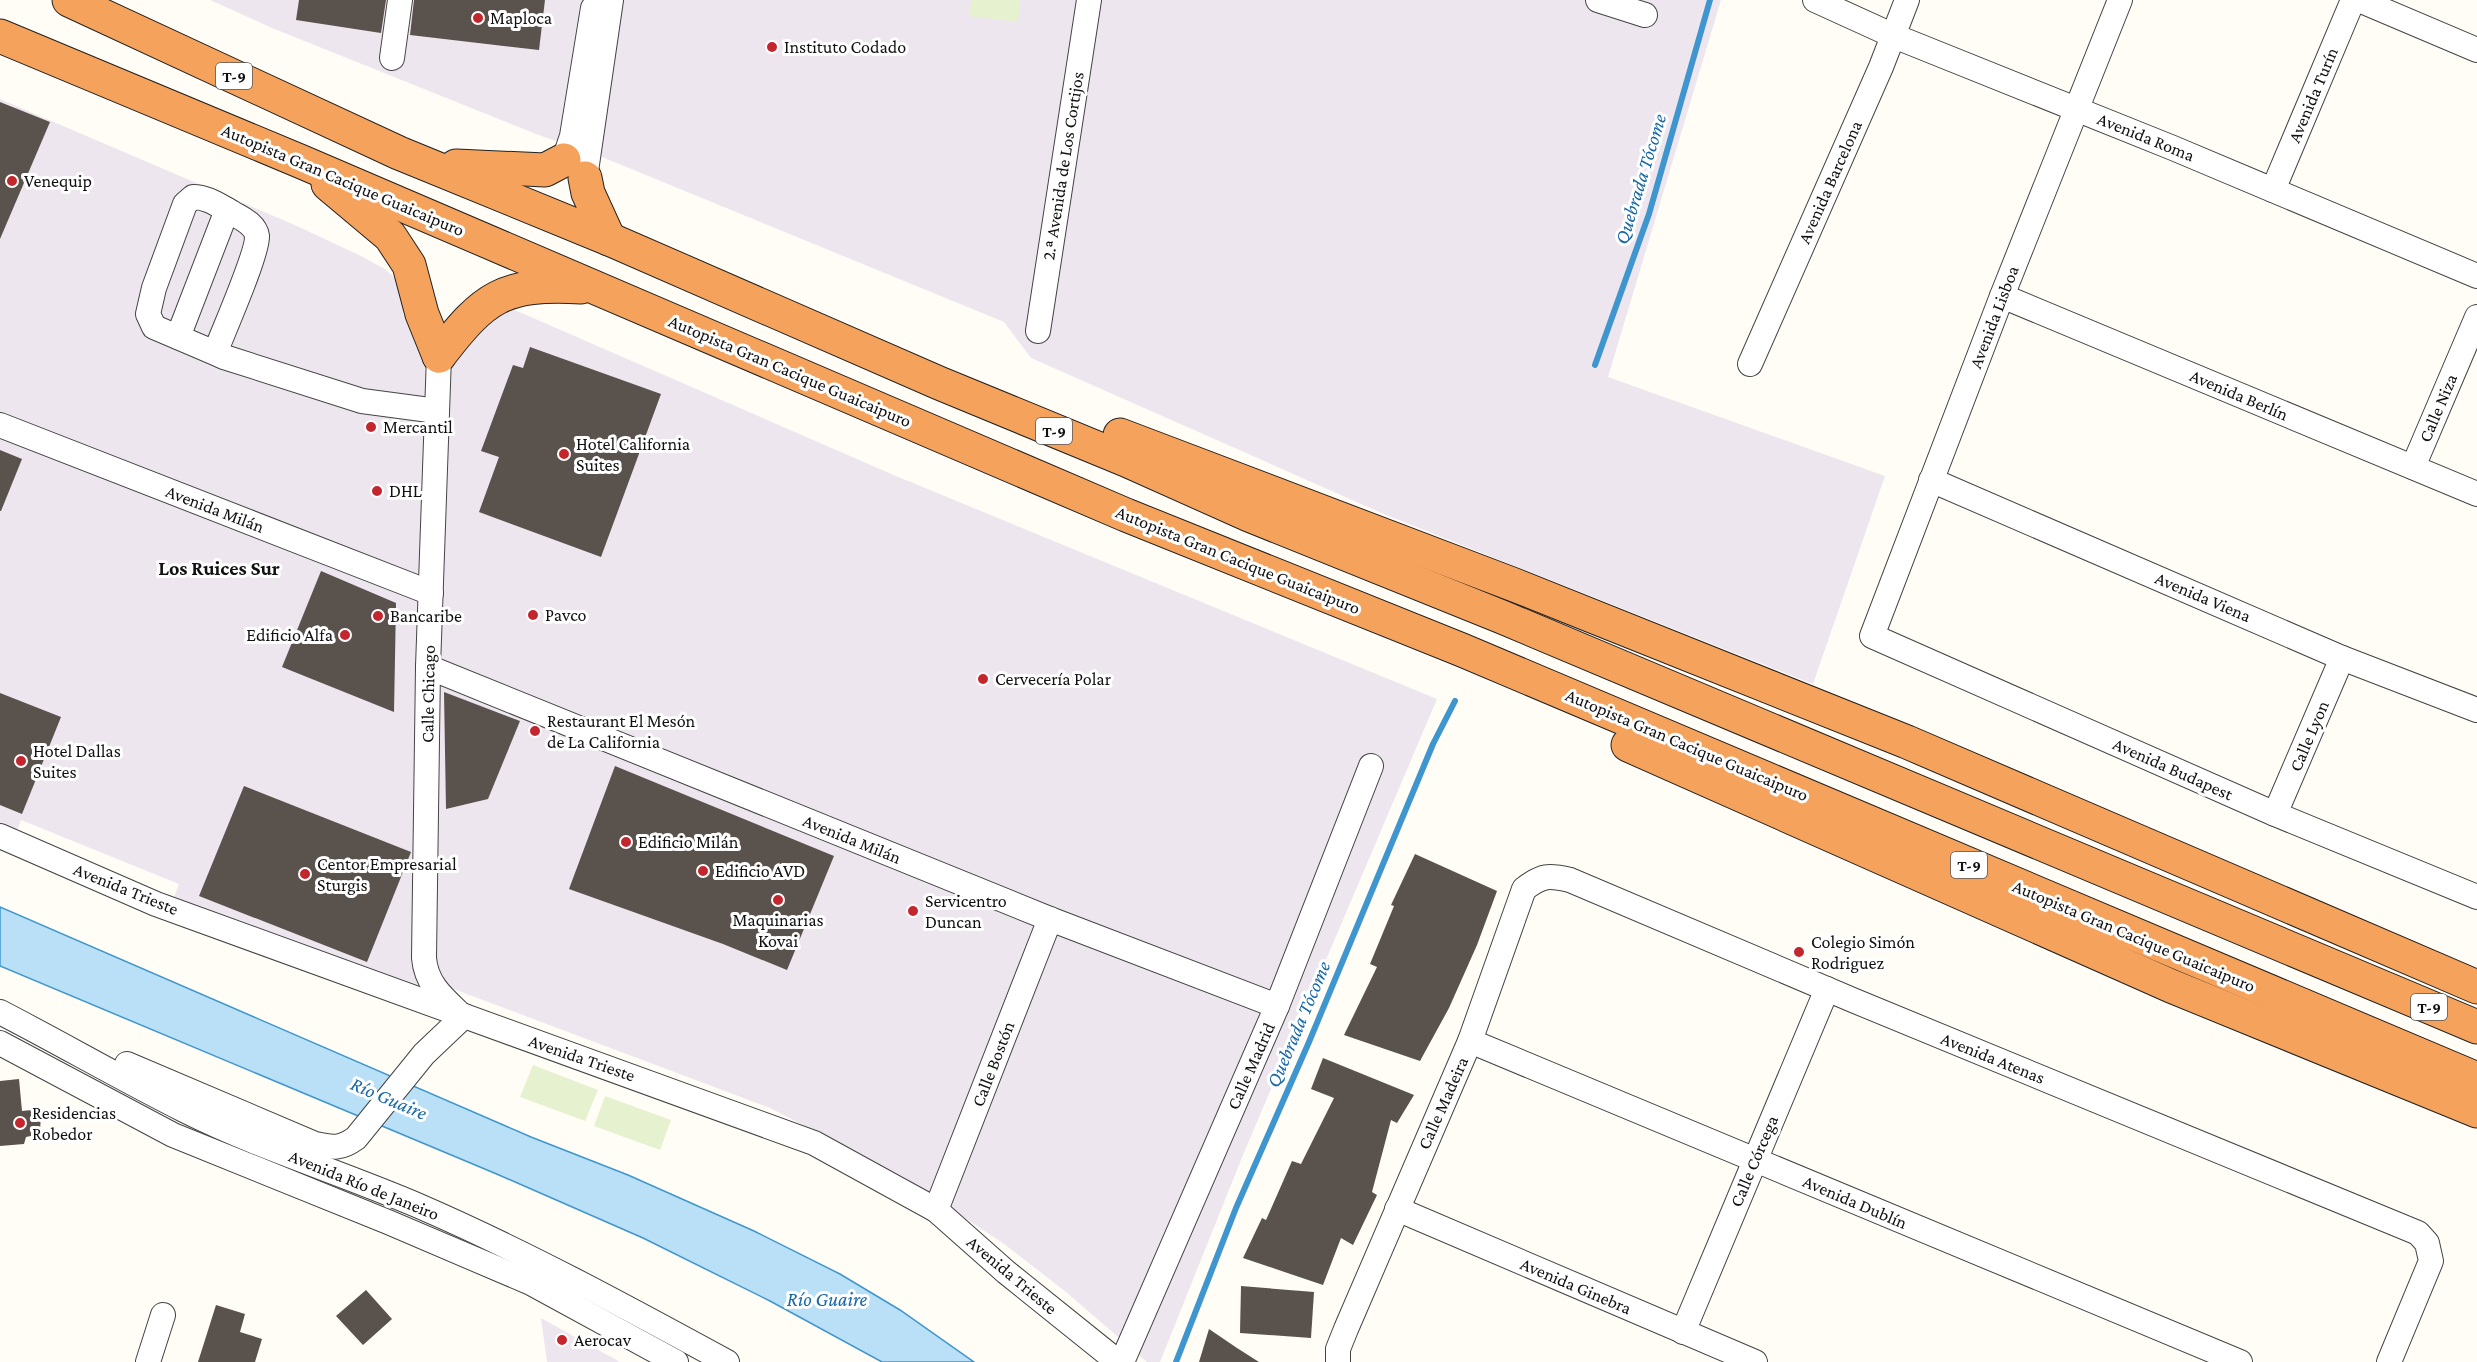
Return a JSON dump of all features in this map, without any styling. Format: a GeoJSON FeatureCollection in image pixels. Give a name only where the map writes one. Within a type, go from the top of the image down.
{"type":"FeatureCollection","features":[{"type":"Feature","properties":{"kind":"highway","name":"T-9"},"geometry":{"type":"LineString","coordinates":[[69,0],[399,153],[609,239],[1249,515],[1502,617],[2477,1026]]}},
{"type":"Feature","properties":{"kind":"highway","name":"Autopista Gran Cacique Guaicaipuro"},"geometry":{"type":"LineString","coordinates":[[0,36],[302,162],[1126,515],[1461,650],[2391,1045],[2477,1079]]}},
{"type":"Feature","properties":{"kind":"highway"},"geometry":{"type":"LineString","coordinates":[[399,153],[465,168],[574,169],[609,239]]}},
{"type":"Feature","properties":{"kind":"highway"},"geometry":{"type":"LineString","coordinates":[[302,162],[390,236],[409,265],[422,314],[438,356]]}},
{"type":"Feature","properties":{"kind":"highway"},"geometry":{"type":"LineString","coordinates":[[438,356],[461,327],[493,298],[512,291],[551,285],[594,287]]}},
{"type":"Feature","properties":{"kind":"highway"},"geometry":{"type":"LineString","coordinates":[[939,383],[1100,427],[1512,584],[1906,742],[2477,987]]}},
{"type":"Feature","properties":{"kind":"highway"},"geometry":{"type":"LineString","coordinates":[[1461,650],[1496,684],[1581,724],[2171,986],[2477,1112]]}},
{"type":"Feature","properties":{"kind":"highway"},"geometry":{"type":"LineString","coordinates":[[1906,742],[2059,796],[2199,857],[2477,967]]}},
{"type":"Feature","properties":{"kind":"street"},"geometry":{"type":"LineString","coordinates":[[392,58],[400,0]]}},
{"type":"Feature","properties":{"kind":"street"},"geometry":{"type":"LineString","coordinates":[[574,169],[572,136],[595,0]]}},
{"type":"Feature","properties":{"kind":"street"},"geometry":{"type":"LineString","coordinates":[[574,169],[611,0]]}},
{"type":"Feature","properties":{"kind":"street","name":"2.ª Avenida de Los Cortijos"},"geometry":{"type":"LineString","coordinates":[[1038,331],[1089,0]]}},
{"type":"Feature","properties":{"kind":"street"},"geometry":{"type":"LineString","coordinates":[[1598,0],[1646,15]]}},
{"type":"Feature","properties":{"kind":"street","name":"Avenida Roma"},"geometry":{"type":"LineString","coordinates":[[1815,0],[1894,36],[2077,109],[2477,276]]}},
{"type":"Feature","properties":{"kind":"street","name":"Avenida Barcelona"},"geometry":{"type":"LineString","coordinates":[[1750,364],[1908,0]]}},
{"type":"Feature","properties":{"kind":"street","name":"Avenida Lisboa"},"geometry":{"type":"LineString","coordinates":[[1872,636],[2002,296],[2120,0]]}},
{"type":"Feature","properties":{"kind":"street","name":"Avenida Turín"},"geometry":{"type":"LineString","coordinates":[[2273,190],[2353,0]]}},
{"type":"Feature","properties":{"kind":"street"},"geometry":{"type":"LineString","coordinates":[[2359,0],[2477,50]]}},
{"type":"Feature","properties":{"kind":"street"},"geometry":{"type":"LineString","coordinates":[[215,353],[250,262],[257,237],[253,226],[203,197],[193,197],[185,204],[153,288],[148,314],[154,327],[215,353],[362,401],[437,411]]}},
{"type":"Feature","properties":{"kind":"street"},"geometry":{"type":"LineString","coordinates":[[178,337],[227,210]]}},
{"type":"Feature","properties":{"kind":"street","name":"Avenida Berlín"},"geometry":{"type":"LineString","coordinates":[[2002,296],[2477,494]]}},
{"type":"Feature","properties":{"kind":"street","name":"Calle Niza"},"geometry":{"type":"LineString","coordinates":[[2413,467],[2477,317]]}},
{"type":"Feature","properties":{"kind":"street","name":"Calle Chicago"},"geometry":{"type":"LineString","coordinates":[[438,356],[428,667],[424,958],[429,980],[440,995],[464,1017]]}},
{"type":"Feature","properties":{"kind":"street","name":"Avenida Milán"},"geometry":{"type":"LineString","coordinates":[[0,425],[431,593]]}},
{"type":"Feature","properties":{"kind":"street","name":"Avenida Viena"},"geometry":{"type":"LineString","coordinates":[[1931,480],[2342,658],[2477,710]]}},
{"type":"Feature","properties":{"kind":"street","name":"Avenida Budapest"},"geometry":{"type":"LineString","coordinates":[[1872,636],[2275,814],[2477,897]]}},
{"type":"Feature","properties":{"kind":"street","name":"Calle Lyon"},"geometry":{"type":"LineString","coordinates":[[2275,814],[2342,658]]}},
{"type":"Feature","properties":{"kind":"street","name":"Avenida Milán"},"geometry":{"type":"LineString","coordinates":[[428,667],[1050,919],[1277,1006]]}},
{"type":"Feature","properties":{"kind":"street","name":"Calle Madrid"},"geometry":{"type":"LineString","coordinates":[[1120,1362],[1277,1006],[1371,766]]}},
{"type":"Feature","properties":{"kind":"street","name":"Avenida Trieste"},"geometry":{"type":"LineString","coordinates":[[0,836],[156,904],[210,921],[464,1017],[814,1143],[936,1210],[1006,1272],[1120,1362]]}},
{"type":"Feature","properties":{"kind":"street","name":"Calle Madeira"},"geometry":{"type":"LineString","coordinates":[[1338,1362],[1338,1349],[1342,1339],[1470,1041],[1524,889],[1537,878],[1552,876],[1570,880]]}},
{"type":"Feature","properties":{"kind":"street","name":"Avenida Atenas"},"geometry":{"type":"LineString","coordinates":[[1570,880],[1827,989],[2418,1233],[2427,1243],[2431,1261],[2389,1362]]}},
{"type":"Feature","properties":{"kind":"street","name":"Calle Bostón"},"geometry":{"type":"LineString","coordinates":[[936,1210],[1050,919]]}},
{"type":"Feature","properties":{"kind":"street","name":"Calle Córcega"},"geometry":{"type":"LineString","coordinates":[[1683,1332],[1827,989]]}},
{"type":"Feature","properties":{"kind":"street"},"geometry":{"type":"LineString","coordinates":[[7,1015],[51,1031],[315,1144],[335,1149],[345,1146],[356,1138],[424,1054],[464,1017]]}},
{"type":"Feature","properties":{"kind":"street","name":"Avenida Río de Janeiro"},"geometry":{"type":"LineString","coordinates":[[7,1015],[184,1110],[266,1147],[417,1205],[544,1263],[727,1362]]}},
{"type":"Feature","properties":{"kind":"street","name":"Avenida Dublín"},"geometry":{"type":"LineString","coordinates":[[1470,1041],[2240,1362]]}},
{"type":"Feature","properties":{"kind":"street","name":"Avenida Río de Janeiro"},"geometry":{"type":"LineString","coordinates":[[0,1043],[173,1135],[381,1219],[531,1283],[676,1362]]}},
{"type":"Feature","properties":{"kind":"street","name":"Avenida Ginebra"},"geometry":{"type":"LineString","coordinates":[[1397,1209],[1755,1362]]}},
{"type":"Feature","properties":{"kind":"street"},"geometry":{"type":"LineString","coordinates":[[148,1362],[163,1315]]}},
{"type":"Feature","properties":{"kind":"shaded area"},"geometry":{"type":"Polygon","coordinates":[[[210,0],[1721,0],[1608,377],[1885,476],[1813,684],[1386,515],[1031,358],[1004,322],[602,157],[536,134],[272,28],[210,0]]]}},
{"type":"Feature","properties":{"kind":"shaded area"},"geometry":{"type":"Polygon","coordinates":[[[0,99],[297,226],[361,256],[385,269],[397,280],[403,299],[403,315],[465,341],[504,310],[514,310],[896,476],[1437,699],[1243,1155],[1160,1362],[1147,1362],[1066,1292],[1004,1244],[902,1176],[770,1108],[427,979],[419,1003],[170,908],[179,884],[21,820],[17,831],[0,824],[0,99]]]}},
{"type":"Feature","properties":{"kind":"shaded area","name":"Aerocav"},"geometry":{"type":"Polygon","coordinates":[[[541,1318],[620,1362],[547,1362],[541,1318]]]}},
{"type":"Feature","properties":{"kind":"green space"},"geometry":{"type":"Polygon","coordinates":[[[971,0],[1020,0],[1018,22],[969,16],[971,0]]]}},
{"type":"Feature","properties":{"kind":"green space"},"geometry":{"type":"Polygon","coordinates":[[[533,1065],[598,1090],[585,1121],[520,1097],[533,1065]]]}},
{"type":"Feature","properties":{"kind":"green space"},"geometry":{"type":"Polygon","coordinates":[[[605,1096],[671,1120],[660,1150],[594,1126],[605,1096]]]}},
{"type":"Feature","properties":{"kind":"water","name":"Río Guaire"},"geometry":{"type":"Polygon","coordinates":[[[0,907],[754,1231],[840,1274],[900,1310],[974,1362],[882,1362],[770,1301],[643,1238],[499,1175],[0,966],[0,907]]]}},
{"type":"Feature","properties":{"kind":"building"},"geometry":{"type":"Polygon","coordinates":[[[299,0],[386,0],[381,33],[296,20],[299,0]]]}},
{"type":"Feature","properties":{"kind":"building","name":"Maploca"},"geometry":{"type":"Polygon","coordinates":[[[414,0],[545,0],[539,50],[410,35],[414,0]]]}},
{"type":"Feature","properties":{"kind":"building","name":"Venequip"},"geometry":{"type":"Polygon","coordinates":[[[0,102],[50,122],[0,239],[0,102]]]}},
{"type":"Feature","properties":{"kind":"building","name":"Hotel California Suites"},"geometry":{"type":"Polygon","coordinates":[[[530,347],[661,394],[601,557],[479,512],[499,457],[481,451],[513,365],[523,368],[530,347]]]}},
{"type":"Feature","properties":{"kind":"building"},"geometry":{"type":"Polygon","coordinates":[[[0,450],[22,459],[1,511],[0,511],[0,450]]]}},
{"type":"Feature","properties":{"kind":"building","name":"Edificio Alfa"},"geometry":{"type":"Polygon","coordinates":[[[321,571],[396,603],[394,712],[282,667],[321,571]]]}},
{"type":"Feature","properties":{"kind":"building"},"geometry":{"type":"Polygon","coordinates":[[[444,692],[520,721],[488,799],[446,809],[444,692]]]}},
{"type":"Feature","properties":{"kind":"building","name":"Hotel Dallas Suites"},"geometry":{"type":"Polygon","coordinates":[[[0,693],[61,717],[22,814],[0,805],[0,693]]]}},
{"type":"Feature","properties":{"kind":"building"},"geometry":{"type":"Polygon","coordinates":[[[615,766],[834,856],[787,970],[723,944],[569,889],[615,766]]]}},
{"type":"Feature","properties":{"kind":"building","name":"Centor Empresarial Sturgis"},"geometry":{"type":"Polygon","coordinates":[[[244,786],[411,852],[367,962],[199,896],[244,786]]]}},
{"type":"Feature","properties":{"kind":"building"},"geometry":{"type":"Polygon","coordinates":[[[1415,854],[1497,891],[1477,945],[1449,1008],[1420,1061],[1344,1035],[1377,967],[1370,964],[1394,906],[1391,905],[1415,854]]]}},
{"type":"Feature","properties":{"kind":"building"},"geometry":{"type":"Polygon","coordinates":[[[1323,1058],[1414,1095],[1397,1123],[1391,1120],[1372,1192],[1377,1195],[1353,1245],[1341,1238],[1323,1285],[1243,1258],[1262,1218],[1266,1220],[1292,1161],[1301,1164],[1334,1098],[1311,1089],[1323,1058]]]}},
{"type":"Feature","properties":{"kind":"building","name":"Residencias Robedor"},"geometry":{"type":"Polygon","coordinates":[[[19,1079],[22,1111],[41,1109],[40,1134],[26,1137],[24,1144],[0,1146],[0,1081],[19,1079]]]}},
{"type":"Feature","properties":{"kind":"building"},"geometry":{"type":"Polygon","coordinates":[[[1241,1286],[1314,1292],[1311,1338],[1240,1333],[1241,1286]]]}},
{"type":"Feature","properties":{"kind":"building"},"geometry":{"type":"Polygon","coordinates":[[[366,1290],[392,1319],[363,1345],[336,1316],[366,1290]]]}},
{"type":"Feature","properties":{"kind":"building"},"geometry":{"type":"Polygon","coordinates":[[[216,1305],[245,1314],[240,1332],[262,1339],[255,1362],[198,1362],[216,1305]]]}},
{"type":"Feature","properties":{"kind":"building"},"geometry":{"type":"Polygon","coordinates":[[[1209,1329],[1237,1348],[1259,1362],[1199,1362],[1209,1329]]]}},
{"type":"Feature","properties":{"kind":"waterway","name":"Quebrada Tócome"},"geometry":{"type":"LineString","coordinates":[[1595,365],[1649,214],[1710,0]]}},
{"type":"Feature","properties":{"kind":"waterway","name":"Quebrada Tócome"},"geometry":{"type":"LineString","coordinates":[[1176,1362],[1236,1208],[1309,1042],[1433,744],[1455,701]]}},
{"type":"Feature","properties":{"kind":"place","name":"Maploca"},"geometry":{"type":"Point","coordinates":[478,18]}},
{"type":"Feature","properties":{"kind":"place","name":"Instituto Codado"},"geometry":{"type":"Point","coordinates":[772,47]}},
{"type":"Feature","properties":{"kind":"place","name":"Venequip"},"geometry":{"type":"Point","coordinates":[12,181]}},
{"type":"Feature","properties":{"kind":"place","name":"Mercantil"},"geometry":{"type":"Point","coordinates":[371,427]}},
{"type":"Feature","properties":{"kind":"place","name":"Hotel California Suites"},"geometry":{"type":"Point","coordinates":[564,454]}},
{"type":"Feature","properties":{"kind":"place","name":"DHL"},"geometry":{"type":"Point","coordinates":[377,491]}},
{"type":"Feature","properties":{"kind":"place","name":"Pavco"},"geometry":{"type":"Point","coordinates":[533,615]}},
{"type":"Feature","properties":{"kind":"place","name":"Bancaribe"},"geometry":{"type":"Point","coordinates":[378,616]}},
{"type":"Feature","properties":{"kind":"place","name":"Edificio Alfa"},"geometry":{"type":"Point","coordinates":[345,635]}},
{"type":"Feature","properties":{"kind":"place","name":"Cervecería Polar"},"geometry":{"type":"Point","coordinates":[983,679]}},
{"type":"Feature","properties":{"kind":"place","name":"Restaurant El Mesón de La California"},"geometry":{"type":"Point","coordinates":[535,731]}},
{"type":"Feature","properties":{"kind":"place","name":"Hotel Dallas Suites"},"geometry":{"type":"Point","coordinates":[21,761]}},
{"type":"Feature","properties":{"kind":"place","name":"Edificio Milán"},"geometry":{"type":"Point","coordinates":[626,842]}},
{"type":"Feature","properties":{"kind":"place","name":"Edificio AVD"},"geometry":{"type":"Point","coordinates":[703,871]}},
{"type":"Feature","properties":{"kind":"place","name":"Centor Empresarial Sturgis"},"geometry":{"type":"Point","coordinates":[305,874]}},
{"type":"Feature","properties":{"kind":"place","name":"Maquinarias Kovai"},"geometry":{"type":"Point","coordinates":[778,900]}},
{"type":"Feature","properties":{"kind":"place","name":"Servicentro Duncan"},"geometry":{"type":"Point","coordinates":[913,911]}},
{"type":"Feature","properties":{"kind":"place","name":"Colegio Simón Rodriguez"},"geometry":{"type":"Point","coordinates":[1799,952]}},
{"type":"Feature","properties":{"kind":"place","name":"Residencias Robedor"},"geometry":{"type":"Point","coordinates":[20,1123]}},
{"type":"Feature","properties":{"kind":"place","name":"Aerocav"},"geometry":{"type":"Point","coordinates":[562,1340]}},
{"type":"Feature","properties":{"kind":"district","name":"Los Ruices Sur"},"geometry":{"type":"Point","coordinates":[219,568]}}]}
